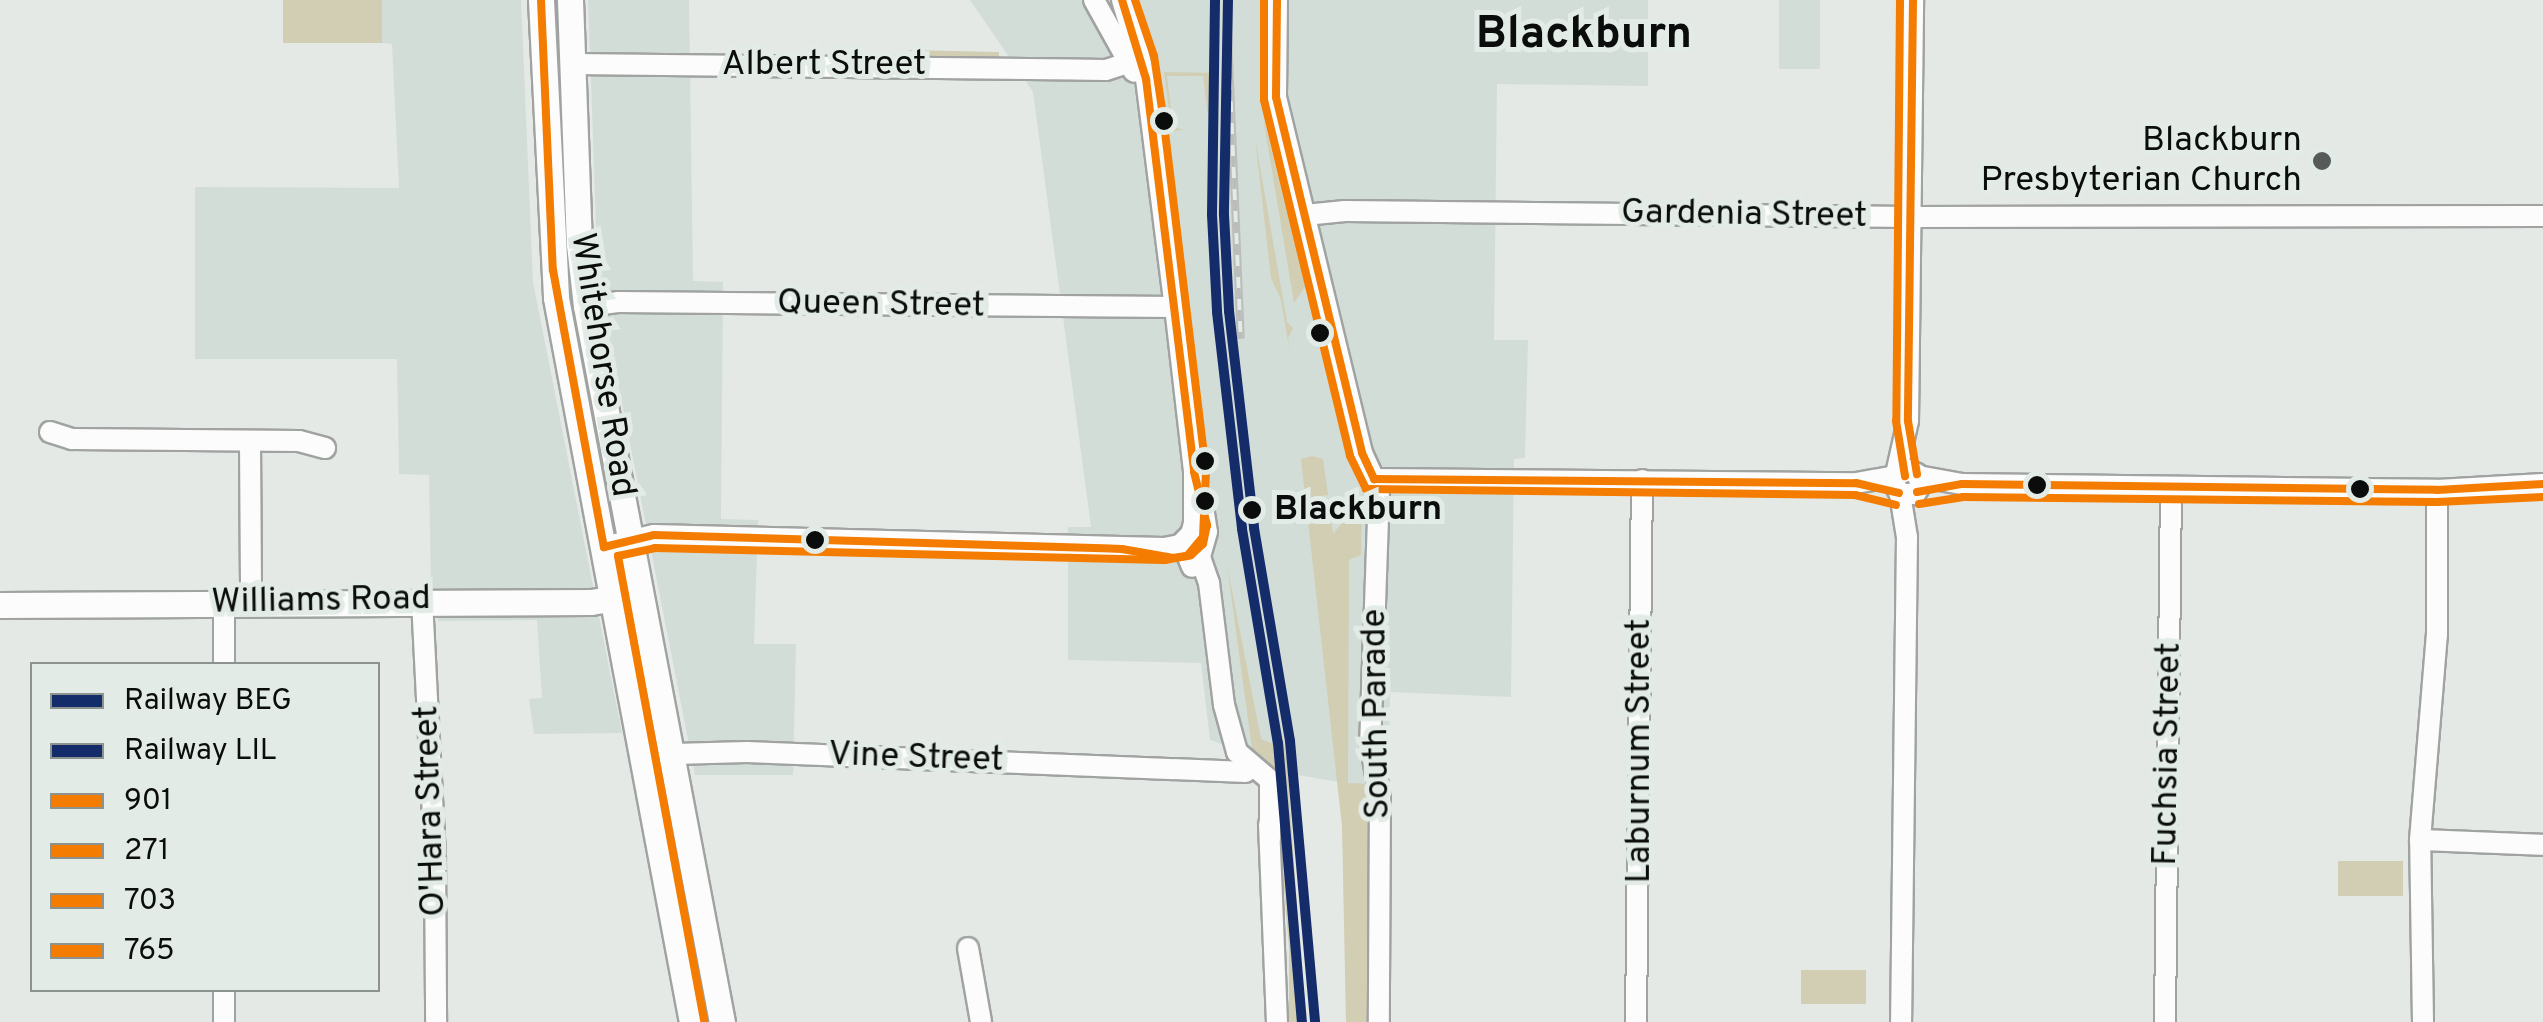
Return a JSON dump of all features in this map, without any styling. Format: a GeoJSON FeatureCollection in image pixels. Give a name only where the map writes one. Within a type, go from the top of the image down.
{"type":"FeatureCollection","features":[{"type":"Feature","properties":{"kind":"main road","name":"Whitehorse Road"},"geometry":{"type":"LineString","coordinates":[[542,0],[554,284],[692,1022]]}},
{"type":"Feature","properties":{"kind":"main road","name":"Whitehorse Road"},"geometry":{"type":"LineString","coordinates":[[570,0],[579,244],[586,306],[722,1022]]}},
{"type":"Feature","properties":{"kind":"main road","name":"Williams Road"},"geometry":{"type":"LineString","coordinates":[[0,605],[203,602],[224,607],[251,600],[305,604],[614,598],[642,593]]}},
{"type":"Feature","properties":{"kind":"street"},"geometry":{"type":"LineString","coordinates":[[1094,0],[1130,54]]}},
{"type":"Feature","properties":{"kind":"street"},"geometry":{"type":"LineString","coordinates":[[1122,0],[1130,54],[1150,111],[1176,307],[1194,472],[1188,553],[1210,597],[1229,757],[1270,780],[1277,1022]]}},
{"type":"Feature","properties":{"kind":"street","name":"South Parade"},"geometry":{"type":"LineString","coordinates":[[1277,0],[1275,88],[1362,453],[1378,490],[1379,557],[1371,610],[1370,743],[1380,796],[1379,1022]]}},
{"type":"Feature","properties":{"kind":"street"},"geometry":{"type":"LineString","coordinates":[[1901,1022],[1913,0]]}},
{"type":"Feature","properties":{"kind":"street","name":"Albert Street"},"geometry":{"type":"LineString","coordinates":[[573,64],[1106,70],[1130,54]]}},
{"type":"Feature","properties":{"kind":"street","name":"Gardenia Street"},"geometry":{"type":"LineString","coordinates":[[1305,215],[1344,211],[1910,217],[2543,216]]}},
{"type":"Feature","properties":{"kind":"street","name":"Queen Street"},"geometry":{"type":"LineString","coordinates":[[586,306],[618,302],[1176,307]]}},
{"type":"Feature","properties":{"kind":"street"},"geometry":{"type":"LineString","coordinates":[[50,432],[72,439],[298,442],[325,448]]}},
{"type":"Feature","properties":{"kind":"street"},"geometry":{"type":"LineString","coordinates":[[250,443],[251,600]]}},
{"type":"Feature","properties":{"kind":"street"},"geometry":{"type":"LineString","coordinates":[[1374,479],[1642,490],[1856,483],[2436,490],[2543,484]]}},
{"type":"Feature","properties":{"kind":"street","name":"Fuchsia Street"},"geometry":{"type":"LineString","coordinates":[[2166,1022],[2171,487]]}},
{"type":"Feature","properties":{"kind":"street","name":"Laburnum Street"},"geometry":{"type":"LineString","coordinates":[[1636,1022],[1642,490]]}},
{"type":"Feature","properties":{"kind":"street"},"geometry":{"type":"LineString","coordinates":[[2423,1022],[2420,840],[2437,635],[2436,490]]}},
{"type":"Feature","properties":{"kind":"street"},"geometry":{"type":"LineString","coordinates":[[604,547],[654,535],[1188,553]]}},
{"type":"Feature","properties":{"kind":"street","name":"O'Hara Street"},"geometry":{"type":"LineString","coordinates":[[422,600],[435,860],[436,1022]]}},
{"type":"Feature","properties":{"kind":"street"},"geometry":{"type":"LineString","coordinates":[[224,607],[224,662]]}},
{"type":"Feature","properties":{"kind":"street","name":"Vine Street"},"geometry":{"type":"LineString","coordinates":[[674,754],[746,752],[1158,766],[1229,757]]}},
{"type":"Feature","properties":{"kind":"street"},"geometry":{"type":"LineString","coordinates":[[2420,840],[2543,845]]}},
{"type":"Feature","properties":{"kind":"street"},"geometry":{"type":"LineString","coordinates":[[968,948],[981,1022]]}},
{"type":"Feature","properties":{"kind":"street"},"geometry":{"type":"LineString","coordinates":[[224,992],[224,1022]]}},
{"type":"Feature","properties":{"kind":"shaded area"},"geometry":{"type":"Polygon","coordinates":[[[283,0],[382,0],[382,43],[283,43],[283,0]]]}},
{"type":"Feature","properties":{"kind":"shaded area"},"geometry":{"type":"Polygon","coordinates":[[[382,0],[521,0],[533,282],[622,733],[534,734],[529,699],[542,698],[537,620],[438,621],[436,590],[431,590],[429,475],[399,474],[397,359],[195,359],[195,187],[399,188],[392,44],[382,43],[382,0]]]}},
{"type":"Feature","properties":{"kind":"shaded area"},"geometry":{"type":"Polygon","coordinates":[[[551,0],[560,0],[578,352],[564,280],[551,0]]]}},
{"type":"Feature","properties":{"kind":"shaded area"},"geometry":{"type":"Polygon","coordinates":[[[588,0],[689,0],[693,281],[723,282],[721,519],[758,520],[754,644],[796,644],[793,775],[695,775],[598,280],[588,0]]]}},
{"type":"Feature","properties":{"kind":"shaded area"},"geometry":{"type":"Polygon","coordinates":[[[970,0],[1648,0],[1648,86],[1497,84],[1494,340],[1528,340],[1525,458],[1514,459],[1511,697],[1390,692],[1389,784],[1351,784],[1274,771],[1246,752],[1210,740],[1201,663],[1068,660],[1068,527],[1091,527],[1033,92],[970,0]]]}},
{"type":"Feature","properties":{"kind":"shaded area"},"geometry":{"type":"Polygon","coordinates":[[[1779,0],[1820,0],[1820,69],[1779,69],[1779,0]]]}},
{"type":"Feature","properties":{"kind":"shaded area"},"geometry":{"type":"Polygon","coordinates":[[[909,50],[999,52],[999,57],[997,61],[908,60],[909,50]]]}},
{"type":"Feature","properties":{"kind":"shaded area"},"geometry":{"type":"Polygon","coordinates":[[[1164,72],[1217,73],[1212,148],[1203,76],[1167,76],[1173,128],[1184,129],[1172,132],[1164,72]]]}},
{"type":"Feature","properties":{"kind":"shaded area"},"geometry":{"type":"Polygon","coordinates":[[[1263,117],[1284,201],[1294,219],[1305,287],[1294,303],[1263,117]]]}},
{"type":"Feature","properties":{"kind":"shaded area"},"geometry":{"type":"Polygon","coordinates":[[[1255,138],[1287,322],[1293,328],[1288,338],[1290,353],[1281,300],[1271,278],[1255,138]]]}},
{"type":"Feature","properties":{"kind":"shaded area"},"geometry":{"type":"Polygon","coordinates":[[[1301,459],[1323,459],[1328,495],[1313,497],[1313,508],[1330,511],[1333,534],[1341,524],[1335,512],[1342,502],[1362,509],[1361,555],[1349,560],[1348,783],[1372,784],[1371,1022],[1346,1022],[1342,826],[1301,459]]]}},
{"type":"Feature","properties":{"kind":"shaded area"},"geometry":{"type":"Polygon","coordinates":[[[1227,565],[1261,739],[1281,747],[1273,688],[1287,759],[1305,1022],[1289,1022],[1289,948],[1274,771],[1253,756],[1227,565]]]}},
{"type":"Feature","properties":{"kind":"shaded area"},"geometry":{"type":"Polygon","coordinates":[[[2338,861],[2403,861],[2403,896],[2338,896],[2338,861]]]}},
{"type":"Feature","properties":{"kind":"shaded area"},"geometry":{"type":"Polygon","coordinates":[[[1801,970],[1866,970],[1866,1004],[1801,1004],[1801,970]]]}},
{"type":"Feature","properties":{"kind":"railway"},"geometry":{"type":"LineString","coordinates":[[1228,35],[1241,339]]}},
{"type":"Feature","properties":{"kind":"rail line","name":"LIL"},"geometry":{"type":"LineString","coordinates":[[1215,0],[1212,215],[1217,312],[1242,529],[1278,743],[1302,1022]]}},
{"type":"Feature","properties":{"kind":"rail line","name":"BEG"},"geometry":{"type":"LineString","coordinates":[[1228,0],[1224,215],[1229,311],[1254,528],[1290,741],[1315,1022]]}},
{"type":"Feature","properties":{"kind":"transit line","name":"901"},"geometry":{"type":"LineString","coordinates":[[541,0],[553,270],[604,547]]}},
{"type":"Feature","properties":{"kind":"transit line","name":"901"},"geometry":{"type":"LineString","coordinates":[[1122,0],[1146,79],[1194,472],[1207,525],[1203,544]]}},
{"type":"Feature","properties":{"kind":"transit line","name":"271"},"geometry":{"type":"LineString","coordinates":[[704,1020],[618,556],[655,548],[1165,560],[1187,556],[1203,537],[1206,471],[1164,122],[1154,56],[1135,0]]}},
{"type":"Feature","properties":{"kind":"transit line","name":"765"},"geometry":{"type":"LineString","coordinates":[[1264,0],[1264,100],[1350,456],[1366,489],[1855,495],[1896,505]]}},
{"type":"Feature","properties":{"kind":"transit line","name":"703"},"geometry":{"type":"LineString","coordinates":[[1277,0],[1276,97],[1362,453],[1374,479],[1856,483],[1899,493]]}},
{"type":"Feature","properties":{"kind":"transit line","name":"765"},"geometry":{"type":"LineString","coordinates":[[1900,0],[1896,421],[1905,476]]}},
{"type":"Feature","properties":{"kind":"transit line","name":"703"},"geometry":{"type":"LineString","coordinates":[[1913,0],[1908,421],[1917,474]]}},
{"type":"Feature","properties":{"kind":"transit line","name":"703"},"geometry":{"type":"LineString","coordinates":[[1917,492],[1962,484],[2437,490],[2543,484]]}},
{"type":"Feature","properties":{"kind":"transit line","name":"765"},"geometry":{"type":"LineString","coordinates":[[1919,504],[1963,497],[2437,502],[2543,497]]}},
{"type":"Feature","properties":{"kind":"transit line","name":"901"},"geometry":{"type":"LineString","coordinates":[[604,547],[654,535],[1122,549],[1173,558],[1191,555],[1203,544]]}},
{"type":"Feature","properties":{"kind":"place","name":"Blackburn Presbyterian Church"},"geometry":{"type":"Point","coordinates":[2322,161]}},
{"type":"Feature","properties":{"kind":"place","name":"Blackburn"},"geometry":{"type":"Point","coordinates":[1252,510]}},
{"type":"Feature","properties":{"kind":"district","name":"Blackburn"},"geometry":{"type":"Point","coordinates":[1584,36]}}]}
